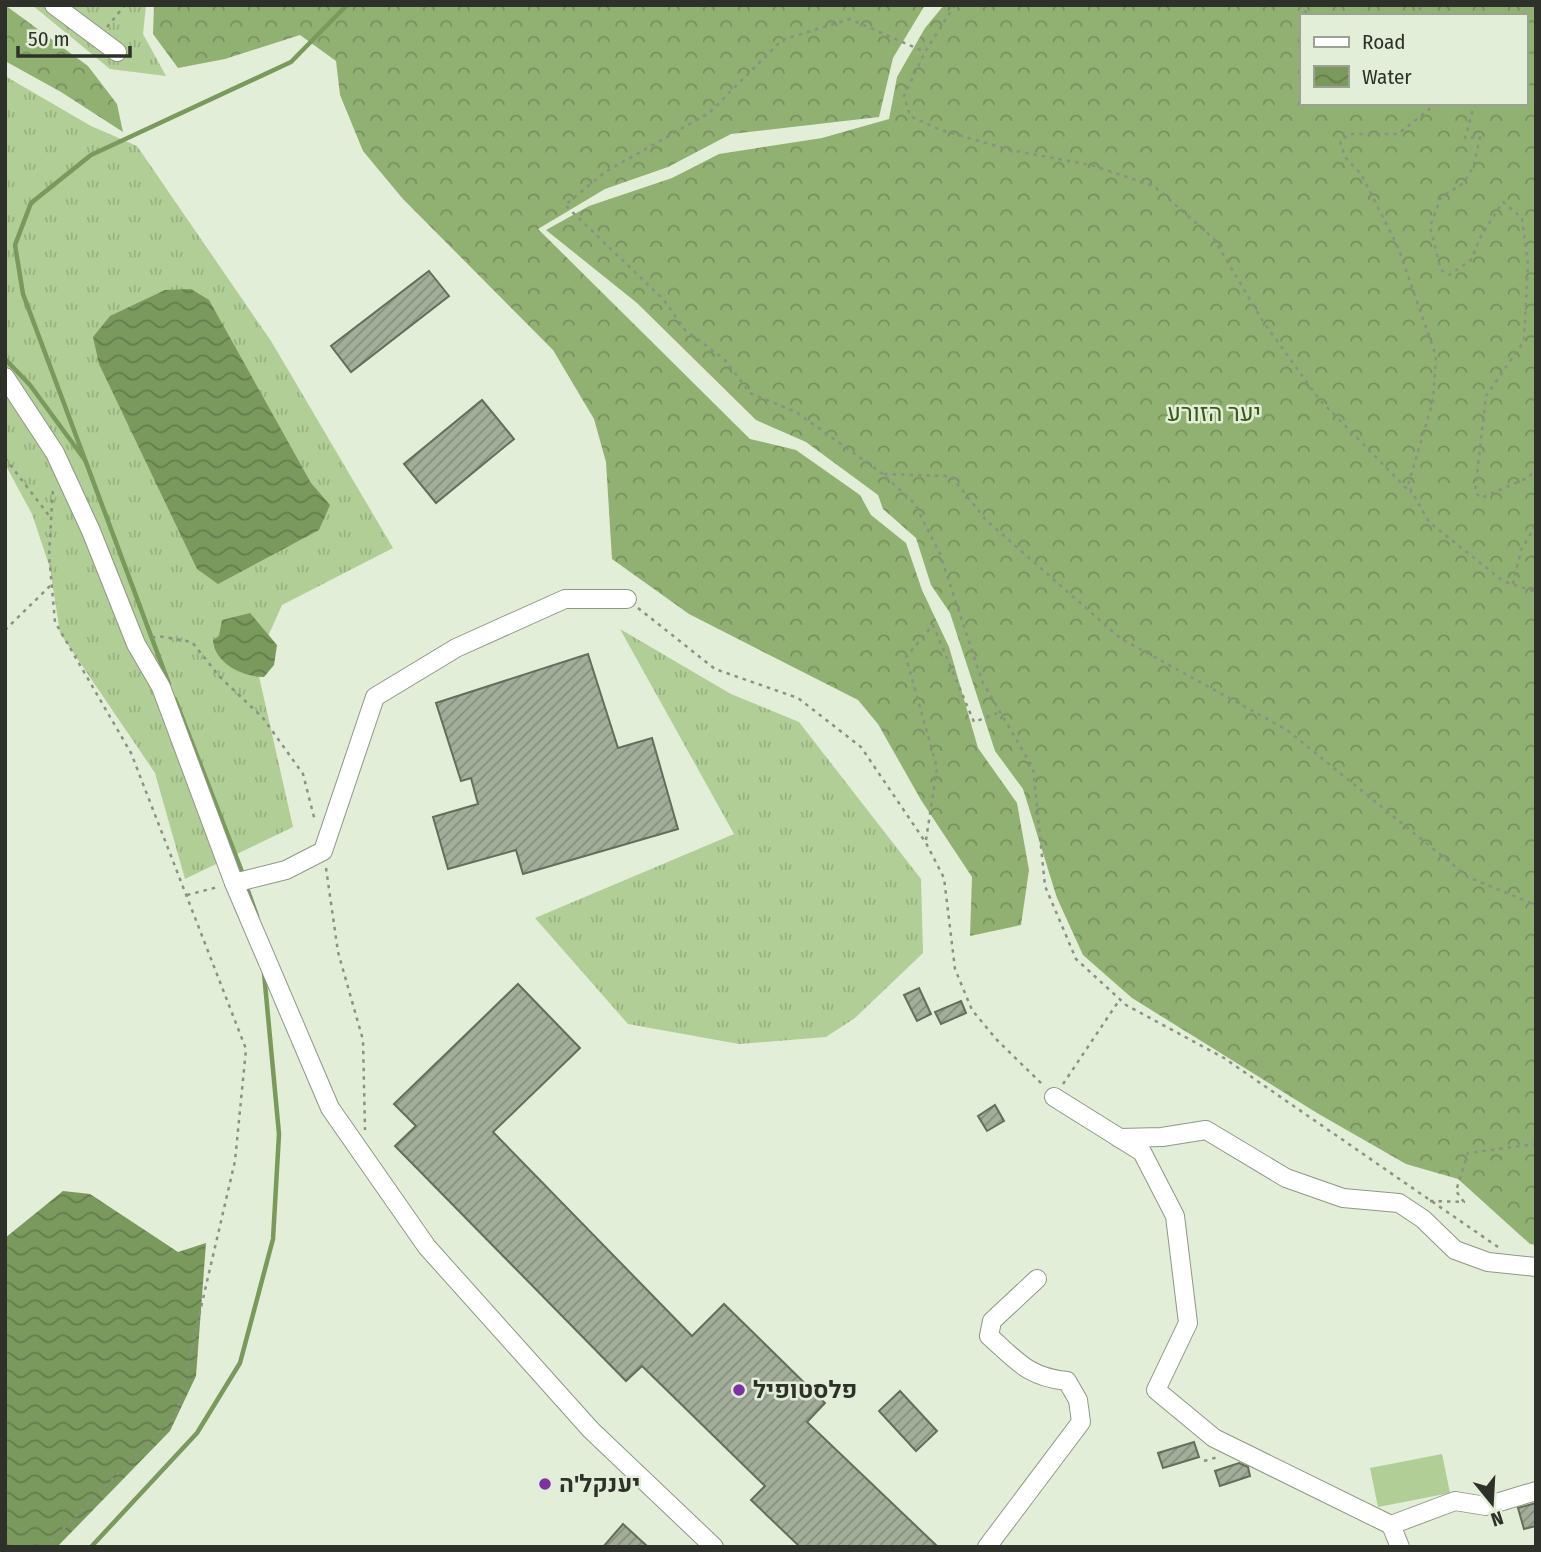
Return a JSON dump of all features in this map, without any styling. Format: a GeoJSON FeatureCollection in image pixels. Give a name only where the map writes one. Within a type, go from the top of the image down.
{"type":"FeatureCollection","features":[{"type":"Feature","properties":{"kind":"street"},"geometry":{"type":"LineString","coordinates":[[54,5],[117,52]]}},
{"type":"Feature","properties":{"kind":"street"},"geometry":{"type":"LineString","coordinates":[[5,377],[55,453],[91,531],[136,644],[162,688],[234,883],[330,1108],[428,1247],[591,1430],[713,1547]]}},
{"type":"Feature","properties":{"kind":"street"},"geometry":{"type":"LineString","coordinates":[[234,883],[286,870],[323,851],[375,697],[456,648],[565,599],[627,599]]}},
{"type":"Feature","properties":{"kind":"street"},"geometry":{"type":"LineString","coordinates":[[1054,1097],[1142,1152],[1175,1216],[1188,1323],[1156,1390],[1214,1438],[1391,1525],[1400,1547]]}},
{"type":"Feature","properties":{"kind":"street"},"geometry":{"type":"LineString","coordinates":[[1119,1138],[1162,1137],[1206,1130],[1286,1178],[1343,1198],[1399,1203],[1423,1219],[1455,1250],[1488,1262],[1536,1268]]}},
{"type":"Feature","properties":{"kind":"street"},"geometry":{"type":"LineString","coordinates":[[987,1547],[1081,1422],[1078,1400],[1067,1381],[1042,1378],[989,1336],[992,1321],[1037,1279]]}},
{"type":"Feature","properties":{"kind":"street"},"geometry":{"type":"LineString","coordinates":[[1391,1525],[1455,1501],[1486,1506],[1536,1491]]}},
{"type":"Feature","properties":{"kind":"path"},"geometry":{"type":"LineString","coordinates":[[99,38],[125,5]]}},
{"type":"Feature","properties":{"kind":"path"},"geometry":{"type":"LineString","coordinates":[[955,5],[925,51],[904,96],[910,117],[941,130],[987,143],[1091,165],[1154,186],[1214,239],[1262,320],[1319,398],[1411,493],[1430,522],[1503,581],[1536,592]]}},
{"type":"Feature","properties":{"kind":"path"},"geometry":{"type":"LineString","coordinates":[[925,51],[850,19],[782,40],[709,113],[605,172],[565,205],[664,300],[685,330],[724,359],[750,393],[796,412],[883,474],[915,504],[940,554],[982,681],[1033,768],[1045,886],[1076,959],[1120,999],[1224,1058],[1506,1252]]}},
{"type":"Feature","properties":{"kind":"path"},"geometry":{"type":"LineString","coordinates":[[1411,493],[1408,485],[1433,401],[1436,356],[1398,247],[1361,174],[1345,157],[1340,141],[1349,134],[1398,134],[1434,105]]}},
{"type":"Feature","properties":{"kind":"path"},"geometry":{"type":"LineString","coordinates":[[1474,105],[1465,131],[1465,138],[1480,137],[1474,165],[1464,183],[1441,197],[1430,227],[1441,271],[1449,275],[1471,260],[1481,236],[1503,202],[1522,218],[1528,262],[1524,341],[1486,396],[1475,492],[1481,498],[1525,480],[1536,471]]}},
{"type":"Feature","properties":{"kind":"path"},"geometry":{"type":"LineString","coordinates":[[5,458],[51,518]]}},
{"type":"Feature","properties":{"kind":"path"},"geometry":{"type":"LineString","coordinates":[[883,474],[951,476],[986,520],[1120,638],[1287,730],[1468,877],[1536,905]]}},
{"type":"Feature","properties":{"kind":"path"},"geometry":{"type":"LineString","coordinates":[[45,1547],[176,1415],[235,1161],[246,1049],[131,752],[55,622],[51,518],[53,479]]}},
{"type":"Feature","properties":{"kind":"path"},"geometry":{"type":"LineString","coordinates":[[1513,584],[1521,550],[1536,525]]}},
{"type":"Feature","properties":{"kind":"path"},"geometry":{"type":"LineString","coordinates":[[5,630],[52,584]]}},
{"type":"Feature","properties":{"kind":"path"},"geometry":{"type":"LineString","coordinates":[[627,599],[715,668],[798,698],[861,747],[926,843],[944,878],[955,969],[972,1010],[997,1040],[1054,1097],[1120,999]]}},
{"type":"Feature","properties":{"kind":"path"},"geometry":{"type":"LineString","coordinates":[[926,843],[937,768],[906,657],[933,625],[974,722],[1000,712]]}},
{"type":"Feature","properties":{"kind":"path"},"geometry":{"type":"LineString","coordinates":[[158,636],[192,642],[219,676],[263,719],[303,774],[316,825]]}},
{"type":"Feature","properties":{"kind":"path"},"geometry":{"type":"LineString","coordinates":[[323,851],[338,952],[363,1040],[365,1133]]}},
{"type":"Feature","properties":{"kind":"path"},"geometry":{"type":"LineString","coordinates":[[187,895],[234,883]]}},
{"type":"Feature","properties":{"kind":"path"},"geometry":{"type":"LineString","coordinates":[[1430,1201],[1464,1202],[1456,1191],[1468,1153],[1536,1144]]}},
{"type":"Feature","properties":{"kind":"green space"},"geometry":{"type":"Polygon","coordinates":[[[5,5],[88,66],[117,104],[123,132],[61,92],[5,61],[5,5]]]}},
{"type":"Feature","properties":{"kind":"green space"},"geometry":{"type":"Polygon","coordinates":[[[32,5],[146,5],[143,34],[166,76],[110,69],[32,5]]]}},
{"type":"Feature","properties":{"kind":"green space"},"geometry":{"type":"Polygon","coordinates":[[[154,5],[925,5],[893,58],[879,117],[731,134],[668,167],[605,189],[538,229],[750,439],[796,450],[860,495],[871,515],[906,543],[922,590],[949,647],[978,748],[1017,803],[1029,870],[1021,925],[970,936],[972,877],[921,800],[878,724],[858,700],[689,614],[612,559],[606,462],[594,419],[553,350],[403,199],[363,151],[340,95],[336,61],[300,35],[225,59],[178,68],[153,34],[154,5]]]}},
{"type":"Feature","properties":{"kind":"green space","name":"יער הזורע"},"geometry":{"type":"Polygon","coordinates":[[[944,5],[1536,5],[1536,1245],[1530,1244],[1458,1179],[1406,1164],[1317,1113],[1132,998],[1083,955],[1057,898],[1023,789],[995,751],[950,613],[931,585],[916,538],[883,509],[878,495],[806,442],[756,420],[637,303],[546,230],[589,206],[672,178],[719,154],[822,138],[889,119],[897,77],[925,28],[944,5]]]}},
{"type":"Feature","properties":{"kind":"green space"},"geometry":{"type":"Polygon","coordinates":[[[5,76],[91,126],[137,146],[271,341],[393,548],[282,605],[256,663],[293,827],[185,879],[155,773],[60,633],[50,568],[32,514],[5,464],[5,76]]]}},
{"type":"Feature","properties":{"kind":"green space"},"geometry":{"type":"Polygon","coordinates":[[[620,629],[731,694],[799,722],[921,879],[923,953],[855,1018],[826,1037],[739,1044],[628,1024],[535,918],[734,834],[620,629]]]}},
{"type":"Feature","properties":{"kind":"green space"},"geometry":{"type":"Polygon","coordinates":[[[1442,1454],[1450,1493],[1378,1507],[1370,1468],[1442,1454]]]}},
{"type":"Feature","properties":{"kind":"water"},"geometry":{"type":"Polygon","coordinates":[[[191,289],[209,300],[311,483],[330,505],[319,530],[218,584],[197,569],[99,364],[93,337],[110,316],[165,290],[191,289]]]}},
{"type":"Feature","properties":{"kind":"water"},"geometry":{"type":"Polygon","coordinates":[[[250,613],[277,645],[274,665],[264,677],[239,671],[224,662],[218,655],[213,640],[219,636],[222,620],[250,613]]]}},
{"type":"Feature","properties":{"kind":"water"},"geometry":{"type":"Polygon","coordinates":[[[63,1191],[90,1194],[178,1252],[206,1243],[196,1376],[170,1431],[57,1547],[5,1547],[5,1238],[63,1191]]]}},
{"type":"Feature","properties":{"kind":"building"},"geometry":{"type":"Polygon","coordinates":[[[429,271],[449,296],[351,372],[331,346],[429,271]]]}},
{"type":"Feature","properties":{"kind":"building"},"geometry":{"type":"Polygon","coordinates":[[[482,400],[514,439],[436,503],[404,464],[482,400]]]}},
{"type":"Feature","properties":{"kind":"building"},"geometry":{"type":"Polygon","coordinates":[[[588,654],[618,748],[652,738],[678,829],[523,874],[516,850],[448,869],[433,817],[478,804],[471,778],[461,781],[436,703],[588,654]]]}},
{"type":"Feature","properties":{"kind":"building"},"geometry":{"type":"Polygon","coordinates":[[[518,984],[580,1048],[493,1132],[692,1336],[724,1304],[825,1403],[807,1422],[938,1547],[800,1547],[751,1500],[765,1486],[642,1366],[626,1381],[395,1146],[416,1126],[394,1104],[518,984]]]}},
{"type":"Feature","properties":{"kind":"building"},"geometry":{"type":"Polygon","coordinates":[[[919,988],[931,1014],[917,1021],[904,995],[919,988]]]}},
{"type":"Feature","properties":{"kind":"building"},"geometry":{"type":"Polygon","coordinates":[[[961,1001],[966,1013],[941,1024],[935,1012],[961,1001]]]}},
{"type":"Feature","properties":{"kind":"building"},"geometry":{"type":"Polygon","coordinates":[[[995,1105],[1004,1121],[987,1131],[978,1116],[995,1105]]]}},
{"type":"Feature","properties":{"kind":"building"},"geometry":{"type":"Polygon","coordinates":[[[900,1391],[937,1431],[916,1451],[879,1411],[900,1391]]]}},
{"type":"Feature","properties":{"kind":"building"},"geometry":{"type":"Polygon","coordinates":[[[1194,1442],[1199,1457],[1163,1468],[1158,1453],[1194,1442]]]}},
{"type":"Feature","properties":{"kind":"building"},"geometry":{"type":"Polygon","coordinates":[[[1239,1463],[1248,1467],[1250,1476],[1220,1486],[1215,1471],[1239,1463]]]}},
{"type":"Feature","properties":{"kind":"building"},"geometry":{"type":"Polygon","coordinates":[[[1536,1503],[1536,1526],[1524,1529],[1518,1508],[1536,1503]]]}},
{"type":"Feature","properties":{"kind":"building"},"geometry":{"type":"Polygon","coordinates":[[[623,1524],[648,1547],[603,1547],[623,1524]]]}},
{"type":"Feature","properties":{"kind":"waterway"},"geometry":{"type":"LineString","coordinates":[[169,684],[23,294],[15,245],[31,203],[91,155],[291,62],[347,5]]}},
{"type":"Feature","properties":{"kind":"waterway"},"geometry":{"type":"LineString","coordinates":[[5,359],[30,385],[85,460]]}},
{"type":"Feature","properties":{"kind":"waterway"},"geometry":{"type":"LineString","coordinates":[[175,699],[244,877]]}},
{"type":"Feature","properties":{"kind":"waterway"},"geometry":{"type":"LineString","coordinates":[[246,885],[257,916]]}},
{"type":"Feature","properties":{"kind":"waterway"},"geometry":{"type":"LineString","coordinates":[[91,1547],[197,1433],[240,1363],[273,1239],[279,1134],[264,973]]}},
{"type":"Feature","properties":{"kind":"place","name":"פלסטופיל"},"geometry":{"type":"Point","coordinates":[739,1390]}},
{"type":"Feature","properties":{"kind":"place","name":"יענקל'ה"},"geometry":{"type":"Point","coordinates":[545,1484]}}]}
